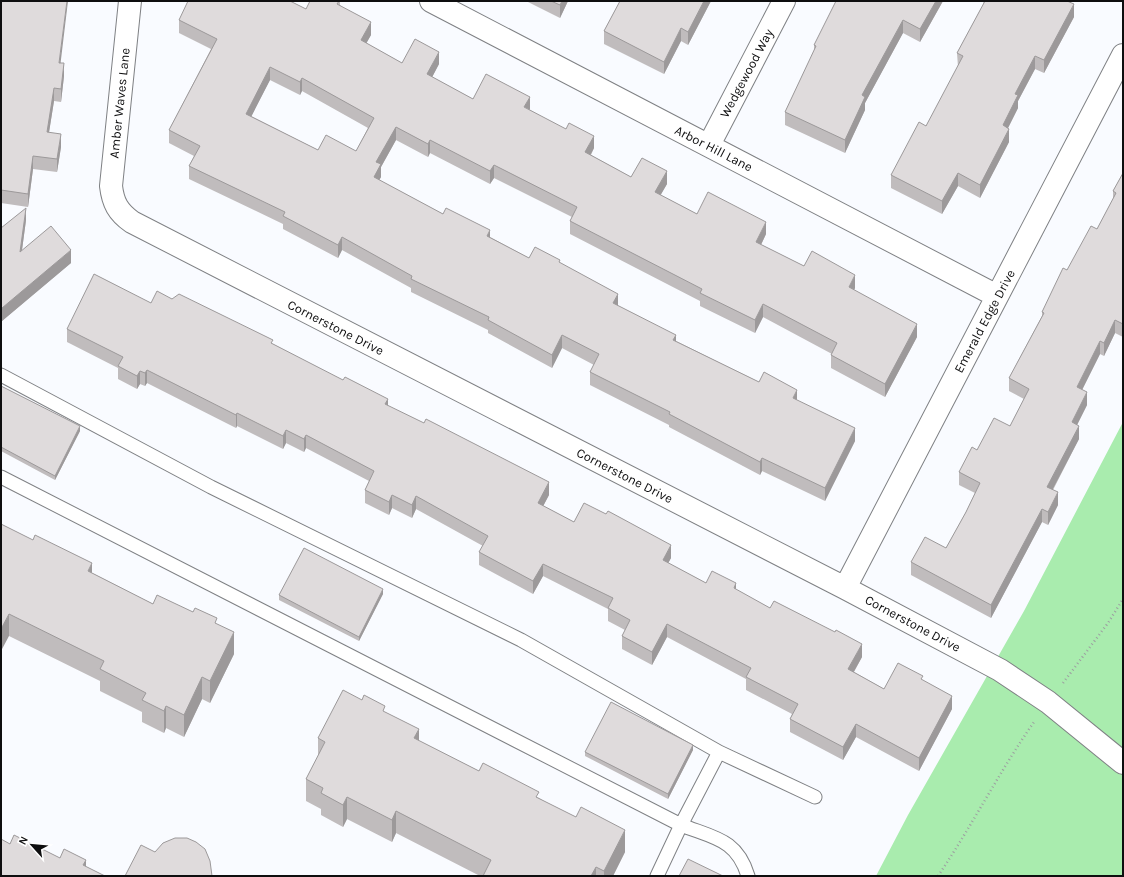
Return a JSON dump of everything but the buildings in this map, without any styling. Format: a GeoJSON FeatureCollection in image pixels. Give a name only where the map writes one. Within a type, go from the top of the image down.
{"type":"FeatureCollection","features":[{"type":"Feature","properties":{"kind":"street","name":"Amber Waves Lane"},"geometry":{"type":"LineString","coordinates":[[115,205],[111,186],[130,1]]}},
{"type":"Feature","properties":{"kind":"street","name":"Arbor Hill Lane"},"geometry":{"type":"LineString","coordinates":[[431,1],[997,296]]}},
{"type":"Feature","properties":{"kind":"street","name":"Wedgewood Way"},"geometry":{"type":"LineString","coordinates":[[709,145],[784,1]]}},
{"type":"Feature","properties":{"kind":"street","name":"Emerald Edge Drive"},"geometry":{"type":"LineString","coordinates":[[845,588],[1123,55]]}},
{"type":"Feature","properties":{"kind":"street","name":"Cornerstone Drive"},"geometry":{"type":"LineString","coordinates":[[115,205],[122,214],[132,222],[845,588],[1000,670],[1048,702],[1123,763]]}},
{"type":"Feature","properties":{"kind":"lane"},"geometry":{"type":"LineString","coordinates":[[1,375],[211,487],[521,640],[719,752],[815,797]]}},
{"type":"Feature","properties":{"kind":"lane"},"geometry":{"type":"LineString","coordinates":[[1,477],[681,825],[728,843],[744,861],[748,876]]}},
{"type":"Feature","properties":{"kind":"lane"},"geometry":{"type":"LineString","coordinates":[[657,876],[681,825],[719,752]]}},
{"type":"Feature","properties":{"kind":"path"},"geometry":{"type":"LineString","coordinates":[[938,876],[959,844],[1018,745],[1048,702],[1108,623],[1123,598]]}},
{"type":"Feature","properties":{"kind":"green space"},"geometry":{"type":"Polygon","coordinates":[[[1123,422],[1123,876],[876,876],[908,815],[1024,611],[1123,422]]]}}]}
